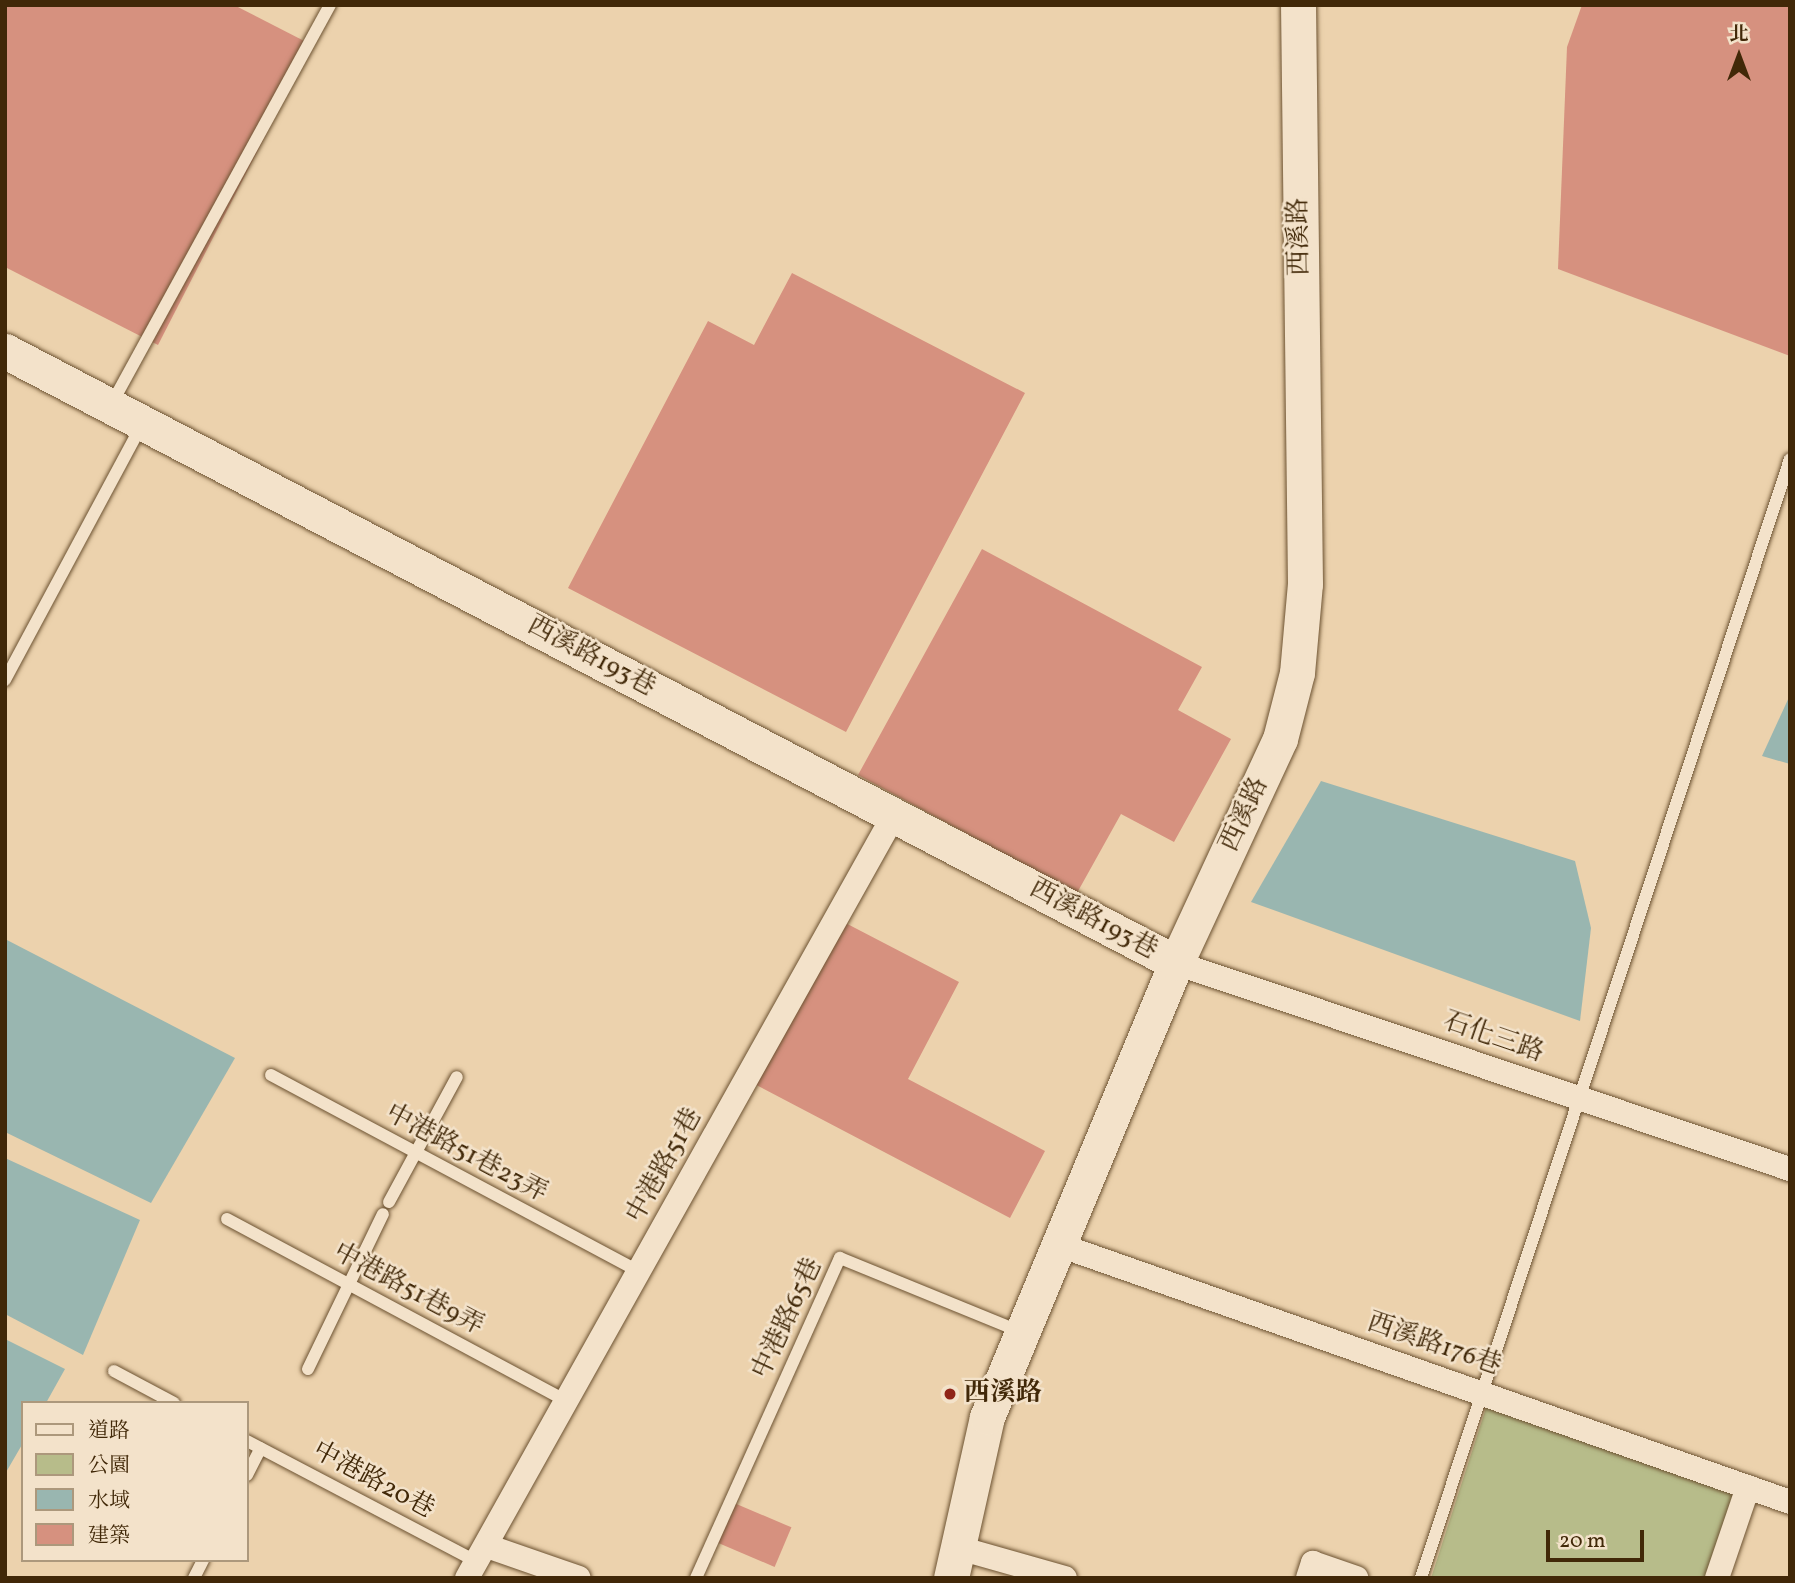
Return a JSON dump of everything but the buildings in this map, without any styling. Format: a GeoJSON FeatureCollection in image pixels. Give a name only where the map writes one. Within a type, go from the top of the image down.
{"type":"FeatureCollection","features":[{"type":"Feature","properties":{"kind":"street","name":"西溪路"},"geometry":{"type":"LineString","coordinates":[[955,1563],[988,1417],[1176,963],[1280,738],[1297,673],[1305,584],[1298,5]]}},
{"type":"Feature","properties":{"kind":"street","name":"西溪路193巷"},"geometry":{"type":"LineString","coordinates":[[5,351],[1176,963]]}},
{"type":"Feature","properties":{"kind":"street","name":"中港路51巷"},"geometry":{"type":"LineString","coordinates":[[477,1562],[894,815]]}},
{"type":"Feature","properties":{"kind":"street","name":"石化三路"},"geometry":{"type":"LineString","coordinates":[[1176,963],[1790,1169]]}},
{"type":"Feature","properties":{"kind":"street","name":"西溪路176巷"},"geometry":{"type":"LineString","coordinates":[[1059,1245],[1790,1502]]}},
{"type":"Feature","properties":{"kind":"street"},"geometry":{"type":"LineString","coordinates":[[1717,1578],[1748,1487]]}},
{"type":"Feature","properties":{"kind":"street"},"geometry":{"type":"LineString","coordinates":[[477,1562],[579,1578]]}},
{"type":"Feature","properties":{"kind":"street"},"geometry":{"type":"LineString","coordinates":[[955,1563],[1065,1578]]}},
{"type":"Feature","properties":{"kind":"street"},"geometry":{"type":"LineString","coordinates":[[1308,1578],[1313,1563],[1356,1578]]}},
{"type":"Feature","properties":{"kind":"lane"},"geometry":{"type":"LineString","coordinates":[[110,406],[330,5]]}},
{"type":"Feature","properties":{"kind":"lane"},"geometry":{"type":"LineString","coordinates":[[5,680],[143,423]]}},
{"type":"Feature","properties":{"kind":"lane"},"geometry":{"type":"LineString","coordinates":[[1422,1578],[1480,1393],[1790,458]]}},
{"type":"Feature","properties":{"kind":"lane","name":"中港路51巷23弄"},"geometry":{"type":"LineString","coordinates":[[271,1076],[640,1272]]}},
{"type":"Feature","properties":{"kind":"lane"},"geometry":{"type":"LineString","coordinates":[[308,1369],[386,1208],[457,1077]]}},
{"type":"Feature","properties":{"kind":"lane","name":"中港路51巷9弄"},"geometry":{"type":"LineString","coordinates":[[227,1219],[568,1402]]}},
{"type":"Feature","properties":{"kind":"lane","name":"中港路65巷"},"geometry":{"type":"LineString","coordinates":[[696,1578],[840,1258],[1022,1333]]}},
{"type":"Feature","properties":{"kind":"lane"},"geometry":{"type":"LineString","coordinates":[[114,1371],[170,1401]]}},
{"type":"Feature","properties":{"kind":"lane","name":"中港路20巷"},"geometry":{"type":"LineString","coordinates":[[248,1442],[477,1562]]}},
{"type":"Feature","properties":{"kind":"lane"},"geometry":{"type":"LineString","coordinates":[[248,1473],[261,1448]]}},
{"type":"Feature","properties":{"kind":"lane"},"geometry":{"type":"LineString","coordinates":[[194,1578],[202,1562]]}},
{"type":"Feature","properties":{"kind":"green space"},"geometry":{"type":"Polygon","coordinates":[[[1486,1408],[1735,1494],[1707,1578],[1431,1578],[1486,1408]]]}},
{"type":"Feature","properties":{"kind":"water"},"geometry":{"type":"Polygon","coordinates":[[[1790,695],[1790,764],[1762,756],[1790,695]]]}},
{"type":"Feature","properties":{"kind":"water"},"geometry":{"type":"Polygon","coordinates":[[[1321,781],[1575,861],[1591,928],[1580,1021],[1251,902],[1321,781]]]}},
{"type":"Feature","properties":{"kind":"water"},"geometry":{"type":"Polygon","coordinates":[[[5,939],[235,1058],[151,1203],[5,1132],[5,939]]]}},
{"type":"Feature","properties":{"kind":"water"},"geometry":{"type":"Polygon","coordinates":[[[5,1158],[140,1220],[83,1355],[5,1314],[5,1158]]]}},
{"type":"Feature","properties":{"kind":"water"},"geometry":{"type":"Polygon","coordinates":[[[5,1339],[65,1369],[47,1401],[21,1401],[21,1446],[5,1474],[5,1339]]]}},
{"type":"Feature","properties":{"kind":"place","name":"西溪路"},"geometry":{"type":"Point","coordinates":[950,1394]}}]}
